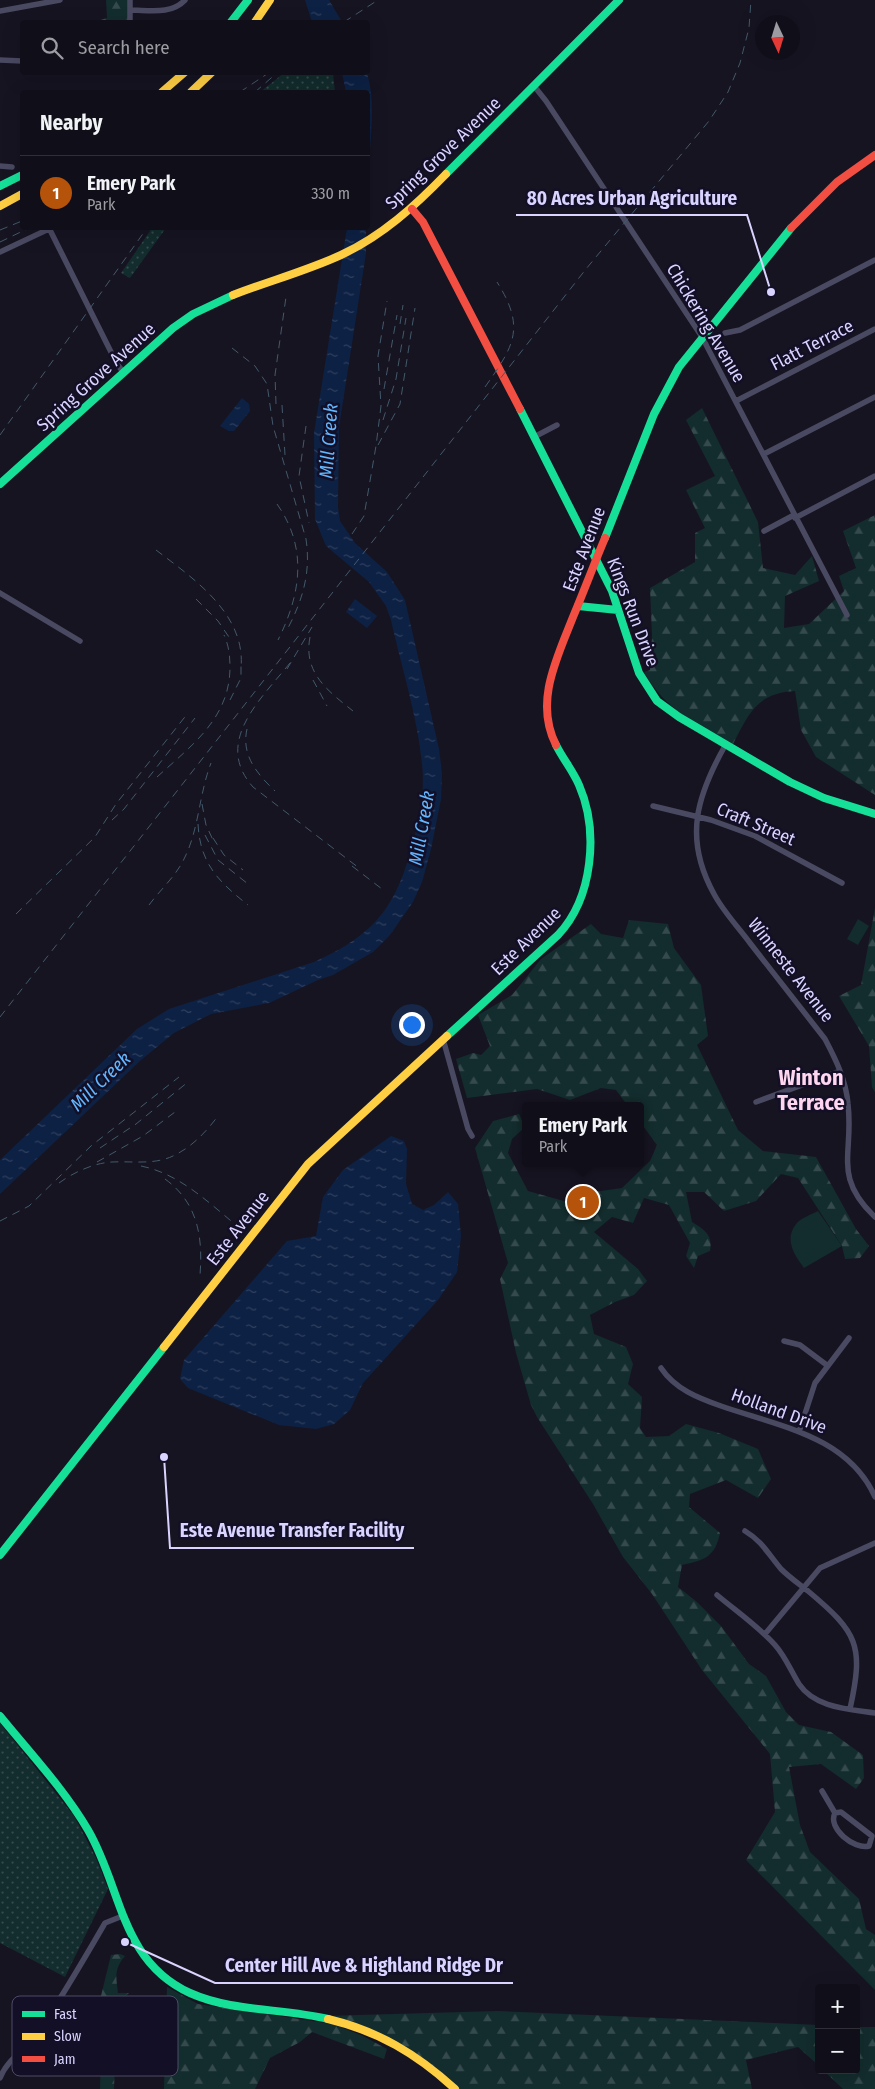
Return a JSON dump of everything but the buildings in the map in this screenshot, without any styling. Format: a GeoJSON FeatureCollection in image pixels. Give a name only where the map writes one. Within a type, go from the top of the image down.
{"type":"FeatureCollection","features":[{"type":"Feature","properties":{"kind":"main road"},"geometry":{"type":"LineString","coordinates":[[233,20],[248,0]]}},
{"type":"Feature","properties":{"kind":"main road"},"geometry":{"type":"LineString","coordinates":[[256,20],[270,0]]}},
{"type":"Feature","properties":{"kind":"main road","name":"Spring Grove Avenue"},"geometry":{"type":"LineString","coordinates":[[0,484],[173,328],[210,304],[265,281],[331,260],[375,236],[412,209],[619,0]]}},
{"type":"Feature","properties":{"kind":"main road"},"geometry":{"type":"LineString","coordinates":[[164,90],[182,75]]}},
{"type":"Feature","properties":{"kind":"main road"},"geometry":{"type":"LineString","coordinates":[[193,90],[209,75]]}},
{"type":"Feature","properties":{"kind":"main road","name":"Este Avenue"},"geometry":{"type":"LineString","coordinates":[[0,1555],[308,1164],[562,931],[576,912],[584,892],[587,860],[586,807],[576,779],[554,743],[546,705],[547,688],[553,668],[596,558],[654,414],[679,367],[806,211],[837,182],[875,155]]}},
{"type":"Feature","properties":{"kind":"main road"},"geometry":{"type":"LineString","coordinates":[[0,186],[20,176]]}},
{"type":"Feature","properties":{"kind":"main road"},"geometry":{"type":"LineString","coordinates":[[0,206],[20,195]]}},
{"type":"Feature","properties":{"kind":"main road","name":"Kings Run Drive"},"geometry":{"type":"LineString","coordinates":[[412,209],[423,222],[596,558],[618,610],[639,673],[651,694],[672,712],[811,792],[875,814]]}},
{"type":"Feature","properties":{"kind":"main road"},"geometry":{"type":"LineString","coordinates":[[578,606],[618,610]]}},
{"type":"Feature","properties":{"kind":"main road"},"geometry":{"type":"LineString","coordinates":[[0,1716],[88,1829],[102,1857],[120,1917],[132,1940],[149,1962],[170,1980],[188,1991],[219,2002],[324,2016],[350,2023],[387,2039],[420,2058],[455,2089]]}},
{"type":"Feature","properties":{"kind":"street"},"geometry":{"type":"LineString","coordinates":[[0,11],[60,0]]}},
{"type":"Feature","properties":{"kind":"street"},"geometry":{"type":"LineString","coordinates":[[130,0],[130,20]]}},
{"type":"Feature","properties":{"kind":"street"},"geometry":{"type":"LineString","coordinates":[[130,10],[170,10],[179,6],[185,0]]}},
{"type":"Feature","properties":{"kind":"street"},"geometry":{"type":"LineString","coordinates":[[0,60],[20,61]]}},
{"type":"Feature","properties":{"kind":"street","name":"Chickering Avenue"},"geometry":{"type":"LineString","coordinates":[[534,86],[702,337],[764,454],[794,517],[847,614]]}},
{"type":"Feature","properties":{"kind":"street"},"geometry":{"type":"LineString","coordinates":[[0,166],[12,166]]}},
{"type":"Feature","properties":{"kind":"street"},"geometry":{"type":"LineString","coordinates":[[0,252],[46,230]]}},
{"type":"Feature","properties":{"kind":"street"},"geometry":{"type":"LineString","coordinates":[[51,230],[116,364],[124,373]]}},
{"type":"Feature","properties":{"kind":"street"},"geometry":{"type":"LineString","coordinates":[[726,333],[740,330],[875,260]]}},
{"type":"Feature","properties":{"kind":"street","name":"Flatt Terrace"},"geometry":{"type":"LineString","coordinates":[[736,401],[875,329]]}},
{"type":"Feature","properties":{"kind":"street"},"geometry":{"type":"LineString","coordinates":[[764,454],[875,397]]}},
{"type":"Feature","properties":{"kind":"street"},"geometry":{"type":"LineString","coordinates":[[534,437],[557,425]]}},
{"type":"Feature","properties":{"kind":"street"},"geometry":{"type":"LineString","coordinates":[[764,531],[875,476]]}},
{"type":"Feature","properties":{"kind":"street"},"geometry":{"type":"LineString","coordinates":[[0,593],[80,640]]}},
{"type":"Feature","properties":{"kind":"street","name":"Winneste Avenue"},"geometry":{"type":"LineString","coordinates":[[726,744],[706,781],[697,816],[699,858],[714,895],[825,1039],[840,1072],[848,1104],[850,1134],[847,1164],[850,1182],[859,1202],[875,1217]]}},
{"type":"Feature","properties":{"kind":"street","name":"Craft Street"},"geometry":{"type":"LineString","coordinates":[[653,806],[697,816],[755,836],[842,883]]}},
{"type":"Feature","properties":{"kind":"street"},"geometry":{"type":"LineString","coordinates":[[443,1039],[468,1129],[472,1136]]}},
{"type":"Feature","properties":{"kind":"street"},"geometry":{"type":"LineString","coordinates":[[756,1102],[840,1072]]}},
{"type":"Feature","properties":{"kind":"street"},"geometry":{"type":"LineString","coordinates":[[799,1432],[815,1383],[849,1338]]}},
{"type":"Feature","properties":{"kind":"street"},"geometry":{"type":"LineString","coordinates":[[784,1341],[800,1345],[828,1366]]}},
{"type":"Feature","properties":{"kind":"street","name":"Holland Drive"},"geometry":{"type":"LineString","coordinates":[[661,1368],[677,1385],[698,1398],[799,1432],[828,1445],[847,1458],[862,1475],[875,1497]]}},
{"type":"Feature","properties":{"kind":"street"},"geometry":{"type":"LineString","coordinates":[[745,1531],[758,1539],[781,1569],[838,1616],[853,1639],[858,1671],[850,1709]]}},
{"type":"Feature","properties":{"kind":"street"},"geometry":{"type":"LineString","coordinates":[[765,1634],[802,1586],[826,1564],[875,1543]]}},
{"type":"Feature","properties":{"kind":"street"},"geometry":{"type":"LineString","coordinates":[[717,1595],[765,1634],[782,1654],[799,1684],[809,1695],[822,1702],[875,1713]]}},
{"type":"Feature","properties":{"kind":"street"},"geometry":{"type":"LineString","coordinates":[[822,1790],[835,1813]]}},
{"type":"Feature","properties":{"kind":"street"},"geometry":{"type":"LineString","coordinates":[[841,1812],[847,1815],[858,1828],[872,1836],[873,1842],[865,1847],[847,1839],[832,1821],[835,1813],[841,1812]]}},
{"type":"Feature","properties":{"kind":"street"},"geometry":{"type":"LineString","coordinates":[[60,1996],[106,1923],[120,1917]]}},
{"type":"Feature","properties":{"kind":"street"},"geometry":{"type":"LineString","coordinates":[[0,2078],[4,2068],[12,2057]]}},
{"type":"Feature","properties":{"kind":"green space"},"geometry":{"type":"Polygon","coordinates":[[[106,0],[128,0],[128,20],[100,20],[107,18],[106,0]]]}},
{"type":"Feature","properties":{"kind":"green space"},"geometry":{"type":"Polygon","coordinates":[[[281,75],[333,75],[335,90],[263,90],[281,75]]]}},
{"type":"Feature","properties":{"kind":"green space"},"geometry":{"type":"Polygon","coordinates":[[[151,230],[165,230],[130,278],[121,273],[151,230]]]}},
{"type":"Feature","properties":{"kind":"green space"},"geometry":{"type":"Polygon","coordinates":[[[702,408],[758,522],[763,568],[795,575],[812,556],[819,581],[785,596],[784,628],[809,624],[844,591],[839,576],[856,568],[843,531],[875,515],[875,795],[816,757],[801,730],[795,691],[782,693],[763,700],[750,714],[733,744],[694,722],[672,706],[662,697],[644,672],[650,670],[652,636],[650,588],[695,562],[695,533],[705,528],[686,490],[715,476],[686,420],[702,408]]]}},
{"type":"Feature","properties":{"kind":"green space"},"geometry":{"type":"Polygon","coordinates":[[[875,908],[875,1092],[872,1087],[869,1046],[839,996],[861,985],[875,908]]]}},
{"type":"Feature","properties":{"kind":"green space"},"geometry":{"type":"Polygon","coordinates":[[[858,919],[869,926],[858,945],[847,939],[858,919]]]}},
{"type":"Feature","properties":{"kind":"green space"},"geometry":{"type":"Polygon","coordinates":[[[629,920],[668,924],[674,948],[701,985],[708,1036],[697,1045],[738,1130],[763,1151],[816,1157],[856,1229],[869,1246],[860,1258],[845,1259],[842,1246],[798,1178],[781,1174],[756,1201],[724,1211],[704,1192],[686,1192],[692,1222],[704,1230],[709,1237],[711,1245],[710,1251],[698,1256],[694,1268],[686,1256],[690,1243],[669,1205],[644,1198],[633,1223],[612,1217],[594,1232],[638,1269],[647,1281],[634,1295],[590,1315],[594,1334],[626,1347],[633,1364],[628,1384],[642,1397],[640,1428],[646,1437],[669,1436],[686,1424],[719,1433],[758,1449],[771,1479],[758,1498],[726,1480],[690,1494],[689,1507],[720,1533],[715,1547],[708,1556],[682,1565],[678,1587],[697,1602],[721,1626],[749,1664],[766,1676],[786,1712],[799,1725],[831,1732],[863,1755],[864,1778],[856,1789],[821,1764],[789,1767],[800,1825],[810,1852],[859,1899],[866,1929],[875,1935],[875,1990],[746,1860],[775,1812],[770,1754],[702,1670],[652,1594],[623,1557],[593,1504],[537,1417],[531,1405],[516,1353],[500,1279],[508,1263],[475,1148],[493,1121],[519,1114],[522,1120],[522,1130],[512,1139],[508,1153],[528,1191],[578,1205],[594,1192],[622,1188],[650,1161],[657,1145],[644,1127],[644,1102],[625,1102],[616,1090],[601,1088],[570,1100],[537,1089],[467,1098],[456,1059],[473,1053],[481,1055],[490,1046],[478,1015],[512,995],[541,959],[591,924],[601,934],[623,938],[629,920]]]}},
{"type":"Feature","properties":{"kind":"green space"},"geometry":{"type":"Polygon","coordinates":[[[818,1211],[842,1246],[804,1268],[792,1247],[792,1230],[798,1222],[818,1211]]]}},
{"type":"Feature","properties":{"kind":"green space"},"geometry":{"type":"Polygon","coordinates":[[[0,1723],[74,1816],[96,1858],[108,1889],[65,1977],[0,1943],[0,1723]]]}},
{"type":"Feature","properties":{"kind":"green space"},"geometry":{"type":"Polygon","coordinates":[[[120,1954],[125,1956],[119,1965],[117,1982],[118,1993],[129,1993],[126,1996],[101,1996],[111,1955],[120,1954]]]}},
{"type":"Feature","properties":{"kind":"green space"},"geometry":{"type":"Polygon","coordinates":[[[167,1987],[198,2004],[332,2024],[361,2035],[387,2049],[384,2059],[312,2032],[300,2042],[270,2058],[255,2089],[164,2089],[164,2076],[178,2076],[178,1996],[167,1996],[167,1987]]]}},
{"type":"Feature","properties":{"kind":"green space"},"geometry":{"type":"Polygon","coordinates":[[[498,2011],[815,2025],[815,2062],[798,2047],[746,2060],[752,2089],[455,2089],[404,2048],[324,2016],[498,2011]]]}},
{"type":"Feature","properties":{"kind":"green space"},"geometry":{"type":"Polygon","coordinates":[[[860,2027],[875,2027],[875,2089],[843,2089],[827,2074],[860,2074],[860,2027]]]}},
{"type":"Feature","properties":{"kind":"green space"},"geometry":{"type":"Polygon","coordinates":[[[100,2076],[114,2076],[114,2089],[100,2089],[100,2076]]]}},
{"type":"Feature","properties":{"kind":"water"},"geometry":{"type":"Polygon","coordinates":[[[305,0],[329,0],[341,20],[311,20],[305,0]]]}},
{"type":"Feature","properties":{"kind":"water"},"geometry":{"type":"Polygon","coordinates":[[[342,75],[367,75],[372,99],[370,152],[370,90],[346,90],[342,75]]]}},
{"type":"Feature","properties":{"kind":"water","name":"Mill Creek"},"geometry":{"type":"Polygon","coordinates":[[[347,230],[366,230],[366,253],[339,427],[338,507],[340,521],[355,543],[387,572],[405,600],[439,749],[442,774],[441,799],[422,882],[413,902],[390,935],[373,952],[333,975],[269,1003],[211,1014],[174,1033],[141,1060],[0,1194],[0,1160],[137,1029],[169,1009],[314,962],[336,951],[369,928],[392,900],[400,882],[414,839],[422,793],[423,774],[417,729],[386,606],[369,582],[326,546],[315,519],[314,433],[347,230]]]}},
{"type":"Feature","properties":{"kind":"water"},"geometry":{"type":"Polygon","coordinates":[[[242,398],[249,404],[250,411],[234,431],[229,431],[220,426],[242,398]]]}},
{"type":"Feature","properties":{"kind":"water"},"geometry":{"type":"Polygon","coordinates":[[[355,599],[377,616],[367,628],[346,612],[355,599]]]}},
{"type":"Feature","properties":{"kind":"water"},"geometry":{"type":"Polygon","coordinates":[[[391,1136],[404,1141],[407,1149],[406,1184],[412,1204],[423,1210],[434,1205],[448,1192],[458,1204],[461,1236],[457,1272],[438,1300],[363,1383],[350,1410],[334,1424],[316,1429],[279,1425],[188,1388],[180,1379],[184,1360],[287,1241],[316,1236],[323,1197],[343,1170],[391,1136]]]}},
{"type":"Feature","properties":{"kind":"railway"},"geometry":{"type":"LineString","coordinates":[[347,20],[378,0]]}},
{"type":"Feature","properties":{"kind":"railway"},"geometry":{"type":"LineString","coordinates":[[0,1017],[586,269],[709,121],[728,92],[740,63],[749,28],[751,0]]}},
{"type":"Feature","properties":{"kind":"railway"},"geometry":{"type":"LineString","coordinates":[[243,90],[266,75]]}},
{"type":"Feature","properties":{"kind":"railway"},"geometry":{"type":"LineString","coordinates":[[257,90],[275,75]]}},
{"type":"Feature","properties":{"kind":"railway"},"geometry":{"type":"LineString","coordinates":[[0,230],[20,222]]}},
{"type":"Feature","properties":{"kind":"railway"},"geometry":{"type":"LineString","coordinates":[[0,242],[25,230]]}},
{"type":"Feature","properties":{"kind":"railway"},"geometry":{"type":"LineString","coordinates":[[0,435],[146,230]]}},
{"type":"Feature","properties":{"kind":"railway"},"geometry":{"type":"LineString","coordinates":[[485,387],[503,360],[513,336],[514,325],[511,312],[497,282]]}},
{"type":"Feature","properties":{"kind":"railway"},"geometry":{"type":"LineString","coordinates":[[276,404],[275,375],[286,297]]}},
{"type":"Feature","properties":{"kind":"railway"},"geometry":{"type":"LineString","coordinates":[[352,534],[364,516],[376,446],[381,406],[378,356],[387,301]]}},
{"type":"Feature","properties":{"kind":"railway"},"geometry":{"type":"LineString","coordinates":[[400,324],[403,305]]}},
{"type":"Feature","properties":{"kind":"railway"},"geometry":{"type":"LineString","coordinates":[[378,445],[400,404],[415,308]]}},
{"type":"Feature","properties":{"kind":"railway"},"geometry":{"type":"LineString","coordinates":[[384,389],[397,315]]}},
{"type":"Feature","properties":{"kind":"railway"},"geometry":{"type":"LineString","coordinates":[[383,420],[396,379],[406,318]]}},
{"type":"Feature","properties":{"kind":"railway"},"geometry":{"type":"LineString","coordinates":[[232,348],[255,366],[267,384],[273,426],[306,539],[307,563],[302,596],[288,628]]}},
{"type":"Feature","properties":{"kind":"railway"},"geometry":{"type":"LineString","coordinates":[[282,405],[285,455]]}},
{"type":"Feature","properties":{"kind":"railway"},"geometry":{"type":"LineString","coordinates":[[306,426],[299,476],[309,523]]}},
{"type":"Feature","properties":{"kind":"railway"},"geometry":{"type":"LineString","coordinates":[[277,504],[287,521],[293,537],[298,571],[292,606],[278,640]]}},
{"type":"Feature","properties":{"kind":"railway"},"geometry":{"type":"LineString","coordinates":[[156,550],[201,586],[226,615],[235,631],[240,649],[241,668]]}},
{"type":"Feature","properties":{"kind":"railway"},"geometry":{"type":"LineString","coordinates":[[196,599],[218,621],[231,640]]}},
{"type":"Feature","properties":{"kind":"railway"},"geometry":{"type":"LineString","coordinates":[[287,669],[312,627]]}},
{"type":"Feature","properties":{"kind":"railway"},"geometry":{"type":"LineString","coordinates":[[157,777],[206,730],[223,703],[228,687],[230,669],[229,651],[224,635]]}},
{"type":"Feature","properties":{"kind":"railway"},"geometry":{"type":"LineString","coordinates":[[310,637],[310,661],[314,671],[327,688],[353,711]]}},
{"type":"Feature","properties":{"kind":"railway"},"geometry":{"type":"LineString","coordinates":[[230,700],[241,678],[241,662]]}},
{"type":"Feature","properties":{"kind":"railway"},"geometry":{"type":"LineString","coordinates":[[290,663],[255,706],[239,737],[238,754],[242,770],[253,787],[359,868]]}},
{"type":"Feature","properties":{"kind":"railway"},"geometry":{"type":"LineString","coordinates":[[313,680],[327,706]]}},
{"type":"Feature","properties":{"kind":"railway"},"geometry":{"type":"LineString","coordinates":[[16,914],[95,837],[116,804],[188,713]]}},
{"type":"Feature","properties":{"kind":"railway"},"geometry":{"type":"LineString","coordinates":[[112,820],[124,809],[195,718]]}},
{"type":"Feature","properties":{"kind":"railway"},"geometry":{"type":"LineString","coordinates":[[247,729],[246,747],[248,756],[262,778],[275,791]]}},
{"type":"Feature","properties":{"kind":"railway"},"geometry":{"type":"LineString","coordinates":[[149,905],[177,871],[189,848],[211,763]]}},
{"type":"Feature","properties":{"kind":"railway"},"geometry":{"type":"LineString","coordinates":[[202,804],[206,825],[213,840]]}},
{"type":"Feature","properties":{"kind":"railway"},"geometry":{"type":"LineString","coordinates":[[198,824],[203,850],[213,871],[228,888],[248,905]]}},
{"type":"Feature","properties":{"kind":"railway"},"geometry":{"type":"LineString","coordinates":[[205,835],[218,860],[248,884]]}},
{"type":"Feature","properties":{"kind":"railway"},"geometry":{"type":"LineString","coordinates":[[213,838],[224,855],[243,870]]}},
{"type":"Feature","properties":{"kind":"railway"},"geometry":{"type":"LineString","coordinates":[[352,866],[382,889]]}},
{"type":"Feature","properties":{"kind":"railway"},"geometry":{"type":"LineString","coordinates":[[0,1221],[29,1206],[91,1146],[179,1077]]}},
{"type":"Feature","properties":{"kind":"railway"},"geometry":{"type":"LineString","coordinates":[[100,1148],[136,1124],[188,1082]]}},
{"type":"Feature","properties":{"kind":"railway"},"geometry":{"type":"LineString","coordinates":[[97,1162],[143,1136],[175,1112]]}},
{"type":"Feature","properties":{"kind":"railway"},"geometry":{"type":"LineString","coordinates":[[59,1183],[71,1175],[98,1164],[151,1162],[166,1159],[198,1139],[218,1116]]}},
{"type":"Feature","properties":{"kind":"railway"},"geometry":{"type":"LineString","coordinates":[[141,1166],[156,1170],[182,1183],[242,1230]]}},
{"type":"Feature","properties":{"kind":"railway"},"geometry":{"type":"LineString","coordinates":[[165,1179],[185,1199],[196,1222],[200,1247],[200,1275]]}},
{"type":"Feature","properties":{"kind":"traffic: fast"},"geometry":{"type":"LineString","coordinates":[[233,20],[248,0]]}},
{"type":"Feature","properties":{"kind":"traffic: fast"},"geometry":{"type":"LineString","coordinates":[[446,174],[619,0]]}},
{"type":"Feature","properties":{"kind":"traffic: fast"},"geometry":{"type":"LineString","coordinates":[[0,186],[20,176]]}},
{"type":"Feature","properties":{"kind":"traffic: fast"},"geometry":{"type":"LineString","coordinates":[[605,538],[654,414],[679,367],[791,228]]}},
{"type":"Feature","properties":{"kind":"traffic: fast"},"geometry":{"type":"LineString","coordinates":[[0,484],[173,328],[193,314],[233,295]]}},
{"type":"Feature","properties":{"kind":"traffic: fast"},"geometry":{"type":"LineString","coordinates":[[520,409],[612,591],[639,673],[657,701],[679,717],[790,782],[824,798],[875,814]]}},
{"type":"Feature","properties":{"kind":"traffic: fast"},"geometry":{"type":"LineString","coordinates":[[578,606],[618,610]]}},
{"type":"Feature","properties":{"kind":"traffic: fast"},"geometry":{"type":"LineString","coordinates":[[447,1036],[558,935],[570,920],[579,902],[589,863],[589,823],[579,785],[556,745]]}},
{"type":"Feature","properties":{"kind":"traffic: fast"},"geometry":{"type":"LineString","coordinates":[[0,1555],[164,1347]]}},
{"type":"Feature","properties":{"kind":"traffic: fast"},"geometry":{"type":"LineString","coordinates":[[0,1716],[58,1786],[79,1815],[99,1852],[125,1921],[136,1943],[149,1962],[167,1979],[190,1993],[223,2004],[328,2019]]}},
{"type":"Feature","properties":{"kind":"traffic: slow"},"geometry":{"type":"LineString","coordinates":[[256,20],[270,0]]}},
{"type":"Feature","properties":{"kind":"traffic: slow"},"geometry":{"type":"LineString","coordinates":[[164,90],[182,75]]}},
{"type":"Feature","properties":{"kind":"traffic: slow"},"geometry":{"type":"LineString","coordinates":[[193,90],[209,75]]}},
{"type":"Feature","properties":{"kind":"traffic: slow"},"geometry":{"type":"LineString","coordinates":[[233,295],[314,266],[356,247],[397,219],[446,174]]}},
{"type":"Feature","properties":{"kind":"traffic: slow"},"geometry":{"type":"LineString","coordinates":[[0,206],[20,195]]}},
{"type":"Feature","properties":{"kind":"traffic: slow"},"geometry":{"type":"LineString","coordinates":[[164,1347],[308,1164],[447,1036]]}},
{"type":"Feature","properties":{"kind":"traffic: slow"},"geometry":{"type":"LineString","coordinates":[[328,2019],[364,2030],[396,2045],[441,2076],[455,2089]]}},
{"type":"Feature","properties":{"kind":"traffic: jam"},"geometry":{"type":"LineString","coordinates":[[791,228],[837,182],[875,155]]}},
{"type":"Feature","properties":{"kind":"traffic: jam"},"geometry":{"type":"LineString","coordinates":[[412,209],[423,222],[520,409]]}},
{"type":"Feature","properties":{"kind":"traffic: jam"},"geometry":{"type":"LineString","coordinates":[[556,745],[547,713],[547,696],[550,680],[560,648],[605,538]]}},
{"type":"Feature","properties":{"kind":"place","name":"80 Acres Urban Agriculture"},"geometry":{"type":"Point","coordinates":[771,292]}},
{"type":"Feature","properties":{"kind":"place","name":"Emery Park"},"geometry":{"type":"Point","coordinates":[583,1202]}},
{"type":"Feature","properties":{"kind":"place","name":"Este Avenue Transfer Facility"},"geometry":{"type":"Point","coordinates":[164,1457]}},
{"type":"Feature","properties":{"kind":"place","name":"Center Hill Ave & Highland Ridge Dr"},"geometry":{"type":"Point","coordinates":[125,1942]}},
{"type":"Feature","properties":{"kind":"district","name":"Winton Terrace"},"geometry":{"type":"Point","coordinates":[811,1090]}}]}
